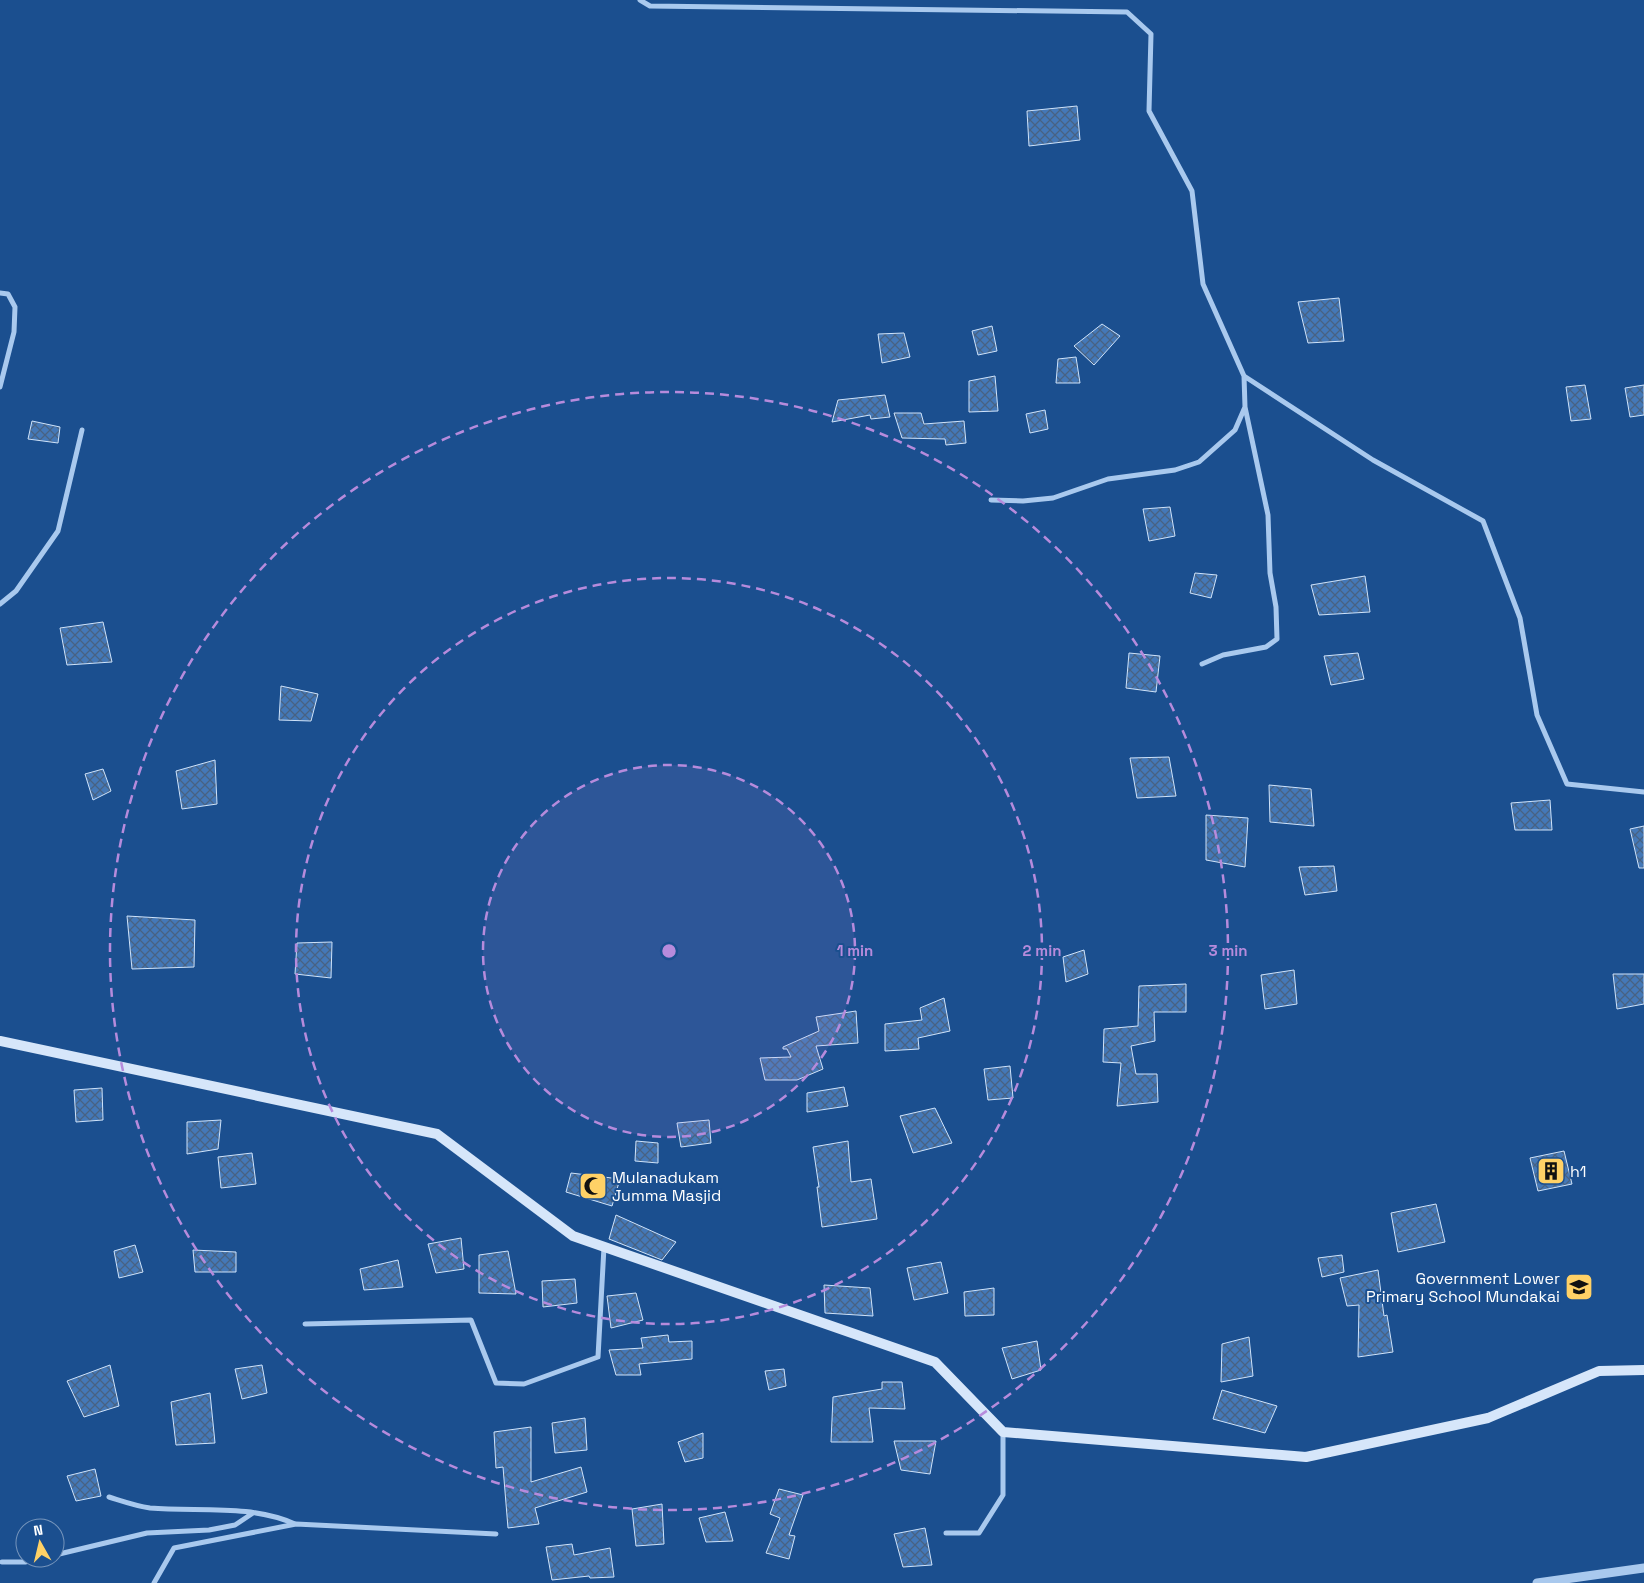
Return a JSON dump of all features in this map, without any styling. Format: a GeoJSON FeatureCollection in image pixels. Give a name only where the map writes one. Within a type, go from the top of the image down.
{"type":"FeatureCollection","features":[{"type":"Feature","properties":{"kind":"main road"},"geometry":{"type":"LineString","coordinates":[[0,1041],[437,1134],[573,1236],[935,1362],[1003,1432],[1306,1457],[1488,1418],[1599,1371],[1644,1370]]}},
{"type":"Feature","properties":{"kind":"street"},"geometry":{"type":"LineString","coordinates":[[640,0],[650,6],[1127,12],[1151,34],[1149,111],[1192,191],[1203,284],[1244,376],[1245,407],[1268,515],[1269,563],[1276,607],[1277,639],[1266,647],[1223,655],[1202,664]]}},
{"type":"Feature","properties":{"kind":"street"},"geometry":{"type":"LineString","coordinates":[[0,293],[8,294],[15,307],[14,332],[0,387]]}},
{"type":"Feature","properties":{"kind":"street"},"geometry":{"type":"LineString","coordinates":[[1244,376],[1373,460],[1483,521],[1520,618],[1537,715],[1567,784],[1644,792]]}},
{"type":"Feature","properties":{"kind":"street"},"geometry":{"type":"LineString","coordinates":[[991,500],[1023,501],[1054,498],[1108,480],[1175,470],[1199,462],[1235,430],[1245,407]]}},
{"type":"Feature","properties":{"kind":"street"},"geometry":{"type":"LineString","coordinates":[[0,604],[16,590],[58,532],[82,430]]}},
{"type":"Feature","properties":{"kind":"street"},"geometry":{"type":"LineString","coordinates":[[305,1324],[471,1320],[496,1383],[524,1384],[598,1356],[604,1247]]}},
{"type":"Feature","properties":{"kind":"street"},"geometry":{"type":"LineString","coordinates":[[946,1534],[979,1533],[1003,1495],[1003,1432]]}},
{"type":"Feature","properties":{"kind":"street"},"geometry":{"type":"LineString","coordinates":[[109,1497],[148,1508],[253,1513],[276,1516],[296,1524]]}},
{"type":"Feature","properties":{"kind":"street"},"geometry":{"type":"LineString","coordinates":[[65,1553],[147,1533],[208,1530],[235,1525],[253,1513]]}},
{"type":"Feature","properties":{"kind":"street"},"geometry":{"type":"LineString","coordinates":[[154,1583],[174,1548],[296,1524],[496,1534]]}},
{"type":"Feature","properties":{"kind":"street"},"geometry":{"type":"LineString","coordinates":[[2,1562],[15,1562]]}},
{"type":"Feature","properties":{"kind":"street"},"geometry":{"type":"LineString","coordinates":[[1537,1583],[1644,1568]]}},
{"type":"Feature","properties":{"kind":"building"},"geometry":{"type":"Polygon","coordinates":[[[1077,106],[1080,140],[1029,146],[1027,111],[1077,106]]]}},
{"type":"Feature","properties":{"kind":"building"},"geometry":{"type":"Polygon","coordinates":[[[1339,298],[1344,341],[1308,343],[1298,302],[1339,298]]]}},
{"type":"Feature","properties":{"kind":"building"},"geometry":{"type":"Polygon","coordinates":[[[1102,324],[1120,336],[1094,365],[1074,346],[1102,324]]]}},
{"type":"Feature","properties":{"kind":"building"},"geometry":{"type":"Polygon","coordinates":[[[992,326],[997,351],[978,355],[972,331],[992,326]]]}},
{"type":"Feature","properties":{"kind":"building"},"geometry":{"type":"Polygon","coordinates":[[[904,333],[910,357],[882,363],[878,334],[904,333]]]}},
{"type":"Feature","properties":{"kind":"building"},"geometry":{"type":"Polygon","coordinates":[[[1076,357],[1080,383],[1056,383],[1058,359],[1076,357]]]}},
{"type":"Feature","properties":{"kind":"building"},"geometry":{"type":"Polygon","coordinates":[[[995,376],[998,411],[969,412],[969,381],[995,376]]]}},
{"type":"Feature","properties":{"kind":"building"},"geometry":{"type":"Polygon","coordinates":[[[1585,385],[1591,419],[1571,421],[1566,387],[1585,385]]]}},
{"type":"Feature","properties":{"kind":"building"},"geometry":{"type":"Polygon","coordinates":[[[1644,385],[1644,415],[1630,417],[1625,388],[1644,385]]]}},
{"type":"Feature","properties":{"kind":"building"},"geometry":{"type":"Polygon","coordinates":[[[885,395],[890,417],[871,419],[870,415],[832,422],[838,400],[885,395]]]}},
{"type":"Feature","properties":{"kind":"building"},"geometry":{"type":"Polygon","coordinates":[[[1045,410],[1048,429],[1030,433],[1026,414],[1045,410]]]}},
{"type":"Feature","properties":{"kind":"building"},"geometry":{"type":"Polygon","coordinates":[[[894,413],[921,413],[924,424],[964,421],[966,443],[946,445],[945,439],[902,438],[894,413]]]}},
{"type":"Feature","properties":{"kind":"building"},"geometry":{"type":"Polygon","coordinates":[[[32,421],[60,427],[58,443],[28,439],[32,421]]]}},
{"type":"Feature","properties":{"kind":"building"},"geometry":{"type":"Polygon","coordinates":[[[1170,507],[1175,536],[1149,541],[1143,509],[1170,507]]]}},
{"type":"Feature","properties":{"kind":"building"},"geometry":{"type":"Polygon","coordinates":[[[1195,573],[1217,575],[1211,598],[1190,593],[1195,573]]]}},
{"type":"Feature","properties":{"kind":"building"},"geometry":{"type":"Polygon","coordinates":[[[1365,576],[1370,612],[1319,615],[1311,585],[1365,576]]]}},
{"type":"Feature","properties":{"kind":"building"},"geometry":{"type":"Polygon","coordinates":[[[103,622],[112,662],[67,665],[60,628],[103,622]]]}},
{"type":"Feature","properties":{"kind":"building"},"geometry":{"type":"Polygon","coordinates":[[[1129,653],[1160,656],[1156,692],[1126,688],[1129,653]]]}},
{"type":"Feature","properties":{"kind":"building"},"geometry":{"type":"Polygon","coordinates":[[[1358,653],[1364,679],[1331,685],[1324,656],[1358,653]]]}},
{"type":"Feature","properties":{"kind":"building"},"geometry":{"type":"Polygon","coordinates":[[[281,686],[318,694],[311,721],[279,720],[281,686]]]}},
{"type":"Feature","properties":{"kind":"building"},"geometry":{"type":"Polygon","coordinates":[[[1169,757],[1176,796],[1137,798],[1130,758],[1169,757]]]}},
{"type":"Feature","properties":{"kind":"building"},"geometry":{"type":"Polygon","coordinates":[[[215,760],[217,804],[182,809],[176,771],[215,760]]]}},
{"type":"Feature","properties":{"kind":"building"},"geometry":{"type":"Polygon","coordinates":[[[103,769],[111,791],[93,800],[85,774],[103,769]]]}},
{"type":"Feature","properties":{"kind":"building"},"geometry":{"type":"Polygon","coordinates":[[[1269,785],[1311,789],[1314,826],[1270,822],[1269,785]]]}},
{"type":"Feature","properties":{"kind":"building"},"geometry":{"type":"Polygon","coordinates":[[[1550,800],[1552,830],[1515,830],[1511,803],[1550,800]]]}},
{"type":"Feature","properties":{"kind":"building"},"geometry":{"type":"Polygon","coordinates":[[[1206,815],[1248,818],[1245,867],[1206,860],[1206,815]]]}},
{"type":"Feature","properties":{"kind":"building"},"geometry":{"type":"Polygon","coordinates":[[[1644,826],[1644,868],[1639,868],[1630,829],[1644,826]]]}},
{"type":"Feature","properties":{"kind":"building"},"geometry":{"type":"Polygon","coordinates":[[[1334,866],[1337,891],[1305,895],[1299,867],[1334,866]]]}},
{"type":"Feature","properties":{"kind":"building"},"geometry":{"type":"Polygon","coordinates":[[[127,916],[195,920],[194,967],[132,969],[127,916]]]}},
{"type":"Feature","properties":{"kind":"building"},"geometry":{"type":"Polygon","coordinates":[[[332,942],[331,978],[295,974],[297,943],[332,942]]]}},
{"type":"Feature","properties":{"kind":"building"},"geometry":{"type":"Polygon","coordinates":[[[1084,950],[1088,974],[1066,982],[1063,957],[1084,950]]]}},
{"type":"Feature","properties":{"kind":"building"},"geometry":{"type":"Polygon","coordinates":[[[1294,970],[1297,1004],[1265,1009],[1261,975],[1294,970]]]}},
{"type":"Feature","properties":{"kind":"building"},"geometry":{"type":"Polygon","coordinates":[[[1613,974],[1644,974],[1644,1004],[1617,1009],[1613,974]]]}},
{"type":"Feature","properties":{"kind":"building"},"geometry":{"type":"Polygon","coordinates":[[[1186,984],[1186,1012],[1154,1012],[1155,1041],[1131,1046],[1136,1074],[1157,1074],[1158,1102],[1117,1106],[1121,1063],[1103,1062],[1104,1029],[1138,1026],[1139,986],[1186,984]]]}},
{"type":"Feature","properties":{"kind":"building"},"geometry":{"type":"Polygon","coordinates":[[[944,998],[950,1031],[918,1038],[919,1049],[885,1051],[885,1024],[922,1020],[920,1008],[944,998]]]}},
{"type":"Feature","properties":{"kind":"building"},"geometry":{"type":"Polygon","coordinates":[[[856,1011],[858,1043],[816,1046],[823,1069],[797,1080],[765,1080],[760,1058],[791,1057],[787,1049],[783,1049],[783,1047],[819,1031],[816,1017],[856,1011]]]}},
{"type":"Feature","properties":{"kind":"building"},"geometry":{"type":"Polygon","coordinates":[[[1010,1066],[1013,1098],[988,1100],[984,1069],[1010,1066]]]}},
{"type":"Feature","properties":{"kind":"building"},"geometry":{"type":"Polygon","coordinates":[[[844,1087],[848,1106],[807,1112],[807,1093],[844,1087]]]}},
{"type":"Feature","properties":{"kind":"building"},"geometry":{"type":"Polygon","coordinates":[[[102,1088],[103,1120],[76,1122],[74,1090],[102,1088]]]}},
{"type":"Feature","properties":{"kind":"building"},"geometry":{"type":"Polygon","coordinates":[[[935,1108],[952,1143],[913,1153],[900,1116],[935,1108]]]}},
{"type":"Feature","properties":{"kind":"building"},"geometry":{"type":"Polygon","coordinates":[[[221,1120],[218,1149],[187,1154],[187,1122],[221,1120]]]}},
{"type":"Feature","properties":{"kind":"building"},"geometry":{"type":"Polygon","coordinates":[[[709,1120],[711,1143],[681,1147],[677,1123],[709,1120]]]}},
{"type":"Feature","properties":{"kind":"building"},"geometry":{"type":"Polygon","coordinates":[[[636,1141],[658,1143],[658,1163],[635,1161],[636,1141]]]}},
{"type":"Feature","properties":{"kind":"building"},"geometry":{"type":"Polygon","coordinates":[[[848,1141],[851,1182],[871,1179],[877,1219],[822,1227],[813,1147],[848,1141]]]}},
{"type":"Feature","properties":{"kind":"building","name":"h1"},"geometry":{"type":"Polygon","coordinates":[[[1564,1151],[1572,1184],[1538,1191],[1530,1158],[1564,1151]]]}},
{"type":"Feature","properties":{"kind":"building"},"geometry":{"type":"Polygon","coordinates":[[[252,1153],[256,1184],[221,1188],[218,1157],[252,1153]]]}},
{"type":"Feature","properties":{"kind":"building","name":"Mulanadukam Jumma Masjid"},"geometry":{"type":"Polygon","coordinates":[[[571,1173],[620,1179],[612,1206],[566,1192],[571,1173]]]}},
{"type":"Feature","properties":{"kind":"building"},"geometry":{"type":"Polygon","coordinates":[[[1436,1204],[1445,1242],[1398,1252],[1391,1213],[1436,1204]]]}},
{"type":"Feature","properties":{"kind":"building"},"geometry":{"type":"Polygon","coordinates":[[[616,1215],[676,1242],[662,1260],[609,1239],[616,1215]]]}},
{"type":"Feature","properties":{"kind":"building"},"geometry":{"type":"Polygon","coordinates":[[[461,1238],[464,1269],[436,1273],[428,1244],[461,1238]]]}},
{"type":"Feature","properties":{"kind":"building"},"geometry":{"type":"Polygon","coordinates":[[[135,1245],[143,1272],[119,1278],[114,1251],[135,1245]]]}},
{"type":"Feature","properties":{"kind":"building"},"geometry":{"type":"Polygon","coordinates":[[[193,1250],[236,1252],[236,1272],[195,1272],[193,1250]]]}},
{"type":"Feature","properties":{"kind":"building"},"geometry":{"type":"Polygon","coordinates":[[[508,1251],[516,1294],[479,1293],[479,1255],[508,1251]]]}},
{"type":"Feature","properties":{"kind":"building"},"geometry":{"type":"Polygon","coordinates":[[[1342,1255],[1344,1272],[1322,1277],[1318,1258],[1342,1255]]]}},
{"type":"Feature","properties":{"kind":"building"},"geometry":{"type":"Polygon","coordinates":[[[398,1260],[403,1287],[364,1290],[360,1269],[398,1260]]]}},
{"type":"Feature","properties":{"kind":"building"},"geometry":{"type":"Polygon","coordinates":[[[941,1262],[948,1293],[914,1300],[907,1268],[941,1262]]]}},
{"type":"Feature","properties":{"kind":"building"},"geometry":{"type":"Polygon","coordinates":[[[1378,1270],[1384,1316],[1387,1315],[1393,1352],[1358,1357],[1359,1305],[1347,1306],[1340,1278],[1378,1270]]]}},
{"type":"Feature","properties":{"kind":"building"},"geometry":{"type":"Polygon","coordinates":[[[575,1279],[577,1303],[543,1307],[542,1281],[575,1279]]]}},
{"type":"Feature","properties":{"kind":"building"},"geometry":{"type":"Polygon","coordinates":[[[824,1285],[870,1288],[873,1316],[825,1313],[824,1285]]]}},
{"type":"Feature","properties":{"kind":"building"},"geometry":{"type":"Polygon","coordinates":[[[994,1288],[994,1315],[965,1316],[964,1292],[994,1288]]]}},
{"type":"Feature","properties":{"kind":"building"},"geometry":{"type":"Polygon","coordinates":[[[636,1293],[643,1320],[611,1328],[607,1296],[636,1293]]]}},
{"type":"Feature","properties":{"kind":"building"},"geometry":{"type":"Polygon","coordinates":[[[668,1335],[669,1342],[692,1341],[692,1359],[639,1364],[641,1375],[616,1375],[609,1350],[643,1348],[641,1338],[668,1335]]]}},
{"type":"Feature","properties":{"kind":"building"},"geometry":{"type":"Polygon","coordinates":[[[1249,1337],[1253,1376],[1221,1382],[1222,1344],[1249,1337]]]}},
{"type":"Feature","properties":{"kind":"building"},"geometry":{"type":"Polygon","coordinates":[[[1037,1341],[1041,1370],[1012,1379],[1002,1348],[1037,1341]]]}},
{"type":"Feature","properties":{"kind":"building"},"geometry":{"type":"Polygon","coordinates":[[[110,1365],[119,1406],[84,1417],[67,1381],[110,1365]]]}},
{"type":"Feature","properties":{"kind":"building"},"geometry":{"type":"Polygon","coordinates":[[[262,1365],[267,1393],[242,1399],[235,1369],[262,1365]]]}},
{"type":"Feature","properties":{"kind":"building"},"geometry":{"type":"Polygon","coordinates":[[[784,1369],[786,1386],[769,1390],[765,1371],[784,1369]]]}},
{"type":"Feature","properties":{"kind":"building"},"geometry":{"type":"Polygon","coordinates":[[[882,1382],[902,1382],[905,1409],[869,1408],[873,1442],[831,1442],[833,1397],[882,1389],[882,1382]]]}},
{"type":"Feature","properties":{"kind":"building"},"geometry":{"type":"Polygon","coordinates":[[[1222,1390],[1277,1406],[1265,1433],[1213,1419],[1222,1390]]]}},
{"type":"Feature","properties":{"kind":"building"},"geometry":{"type":"Polygon","coordinates":[[[210,1393],[215,1443],[176,1445],[171,1402],[210,1393]]]}},
{"type":"Feature","properties":{"kind":"building"},"geometry":{"type":"Polygon","coordinates":[[[585,1418],[587,1450],[555,1453],[552,1423],[585,1418]]]}},
{"type":"Feature","properties":{"kind":"building"},"geometry":{"type":"Polygon","coordinates":[[[531,1427],[531,1482],[581,1467],[587,1492],[535,1508],[539,1524],[508,1528],[503,1467],[496,1468],[494,1432],[531,1427]]]}},
{"type":"Feature","properties":{"kind":"building"},"geometry":{"type":"Polygon","coordinates":[[[703,1433],[703,1458],[685,1462],[678,1442],[703,1433]]]}},
{"type":"Feature","properties":{"kind":"building"},"geometry":{"type":"Polygon","coordinates":[[[894,1441],[936,1441],[930,1474],[901,1470],[894,1441]]]}},
{"type":"Feature","properties":{"kind":"building"},"geometry":{"type":"Polygon","coordinates":[[[95,1469],[101,1496],[76,1501],[67,1476],[95,1469]]]}},
{"type":"Feature","properties":{"kind":"building"},"geometry":{"type":"Polygon","coordinates":[[[779,1489],[803,1495],[789,1535],[795,1536],[789,1559],[766,1553],[780,1518],[770,1514],[779,1489]]]}},
{"type":"Feature","properties":{"kind":"building"},"geometry":{"type":"Polygon","coordinates":[[[662,1504],[664,1544],[636,1546],[632,1509],[662,1504]]]}},
{"type":"Feature","properties":{"kind":"building"},"geometry":{"type":"Polygon","coordinates":[[[725,1512],[733,1541],[706,1542],[699,1518],[725,1512]]]}},
{"type":"Feature","properties":{"kind":"building"},"geometry":{"type":"Polygon","coordinates":[[[925,1528],[932,1565],[903,1567],[894,1534],[925,1528]]]}},
{"type":"Feature","properties":{"kind":"building"},"geometry":{"type":"Polygon","coordinates":[[[572,1544],[574,1555],[610,1548],[614,1577],[590,1578],[589,1576],[552,1580],[546,1547],[572,1544]]]}},
{"type":"Feature","properties":{"kind":"place","name":"h1"},"geometry":{"type":"Point","coordinates":[1551,1171]}},
{"type":"Feature","properties":{"kind":"place","name":"Mulanadukam Jumma Masjid"},"geometry":{"type":"Point","coordinates":[593,1186]}},
{"type":"Feature","properties":{"kind":"place","name":"Government Lower Primary School Mundakai"},"geometry":{"type":"Point","coordinates":[1579,1287]}}]}
